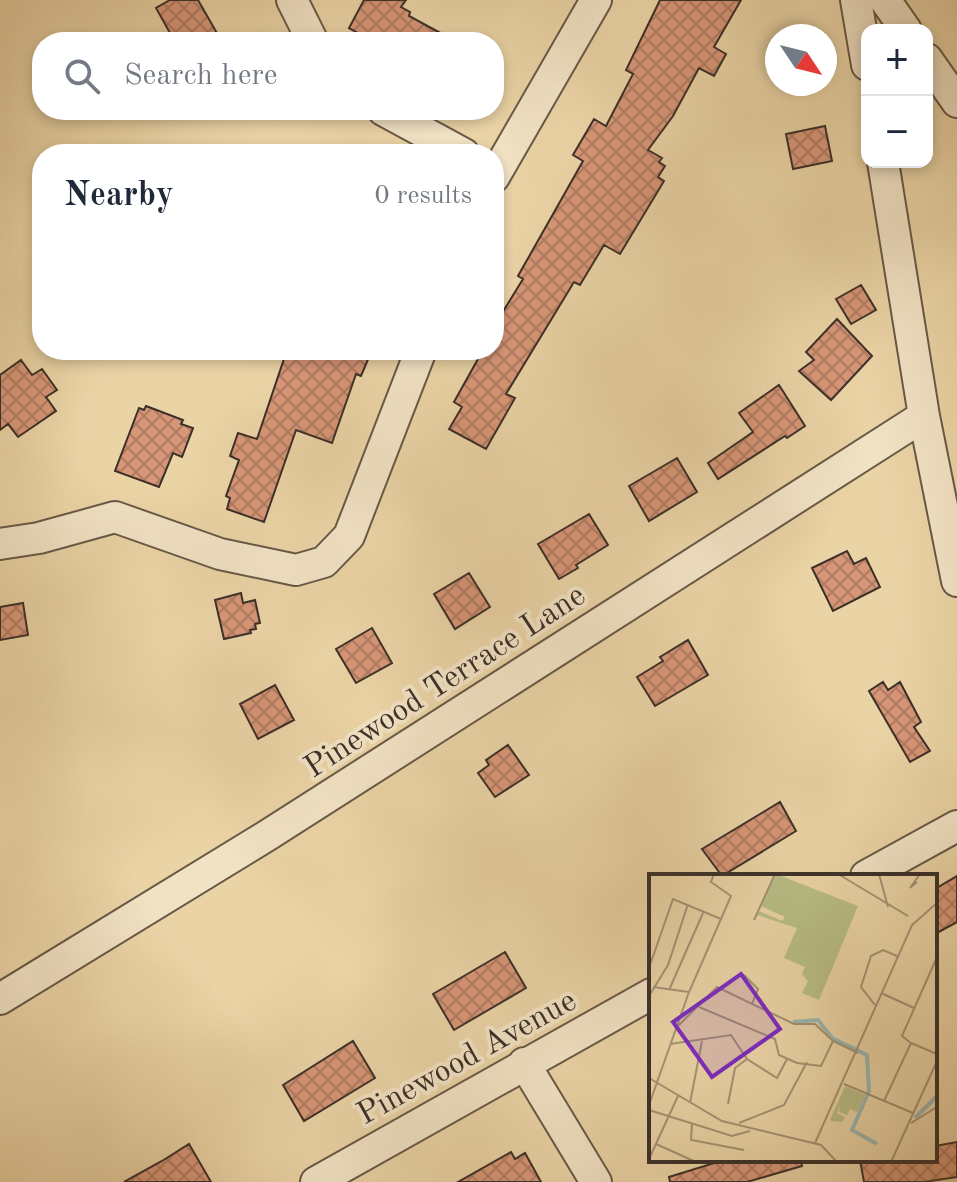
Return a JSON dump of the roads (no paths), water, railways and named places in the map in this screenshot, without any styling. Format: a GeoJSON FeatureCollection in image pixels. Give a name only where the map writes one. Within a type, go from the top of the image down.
{"type":"FeatureCollection","features":[{"type":"Feature","properties":{"kind":"street"},"geometry":{"type":"LineString","coordinates":[[292,0],[308,32]]}},
{"type":"Feature","properties":{"kind":"street"},"geometry":{"type":"LineString","coordinates":[[504,158],[596,0]]}},
{"type":"Feature","properties":{"kind":"street"},"geometry":{"type":"LineString","coordinates":[[856,0],[861,30]]}},
{"type":"Feature","properties":{"kind":"street"},"geometry":{"type":"LineString","coordinates":[[885,0],[902,24]]}},
{"type":"Feature","properties":{"kind":"street"},"geometry":{"type":"LineString","coordinates":[[933,68],[957,102]]}},
{"type":"Feature","properties":{"kind":"street"},"geometry":{"type":"LineString","coordinates":[[401,120],[446,144]]}},
{"type":"Feature","properties":{"kind":"street"},"geometry":{"type":"LineString","coordinates":[[884,168],[924,416],[957,581]]}},
{"type":"Feature","properties":{"kind":"street"},"geometry":{"type":"LineString","coordinates":[[0,544],[39,538],[115,517],[220,554],[296,570],[324,562],[349,536],[417,360]]}},
{"type":"Feature","properties":{"kind":"street","name":"Pinewood Terrace Lane"},"geometry":{"type":"LineString","coordinates":[[0,999],[281,826],[924,416]]}},
{"type":"Feature","properties":{"kind":"street"},"geometry":{"type":"LineString","coordinates":[[870,874],[957,826]]}},
{"type":"Feature","properties":{"kind":"street","name":"Pinewood Avenue"},"geometry":{"type":"LineString","coordinates":[[316,1182],[649,995]]}},
{"type":"Feature","properties":{"kind":"street"},"geometry":{"type":"LineString","coordinates":[[524,1063],[596,1182]]}}]}
